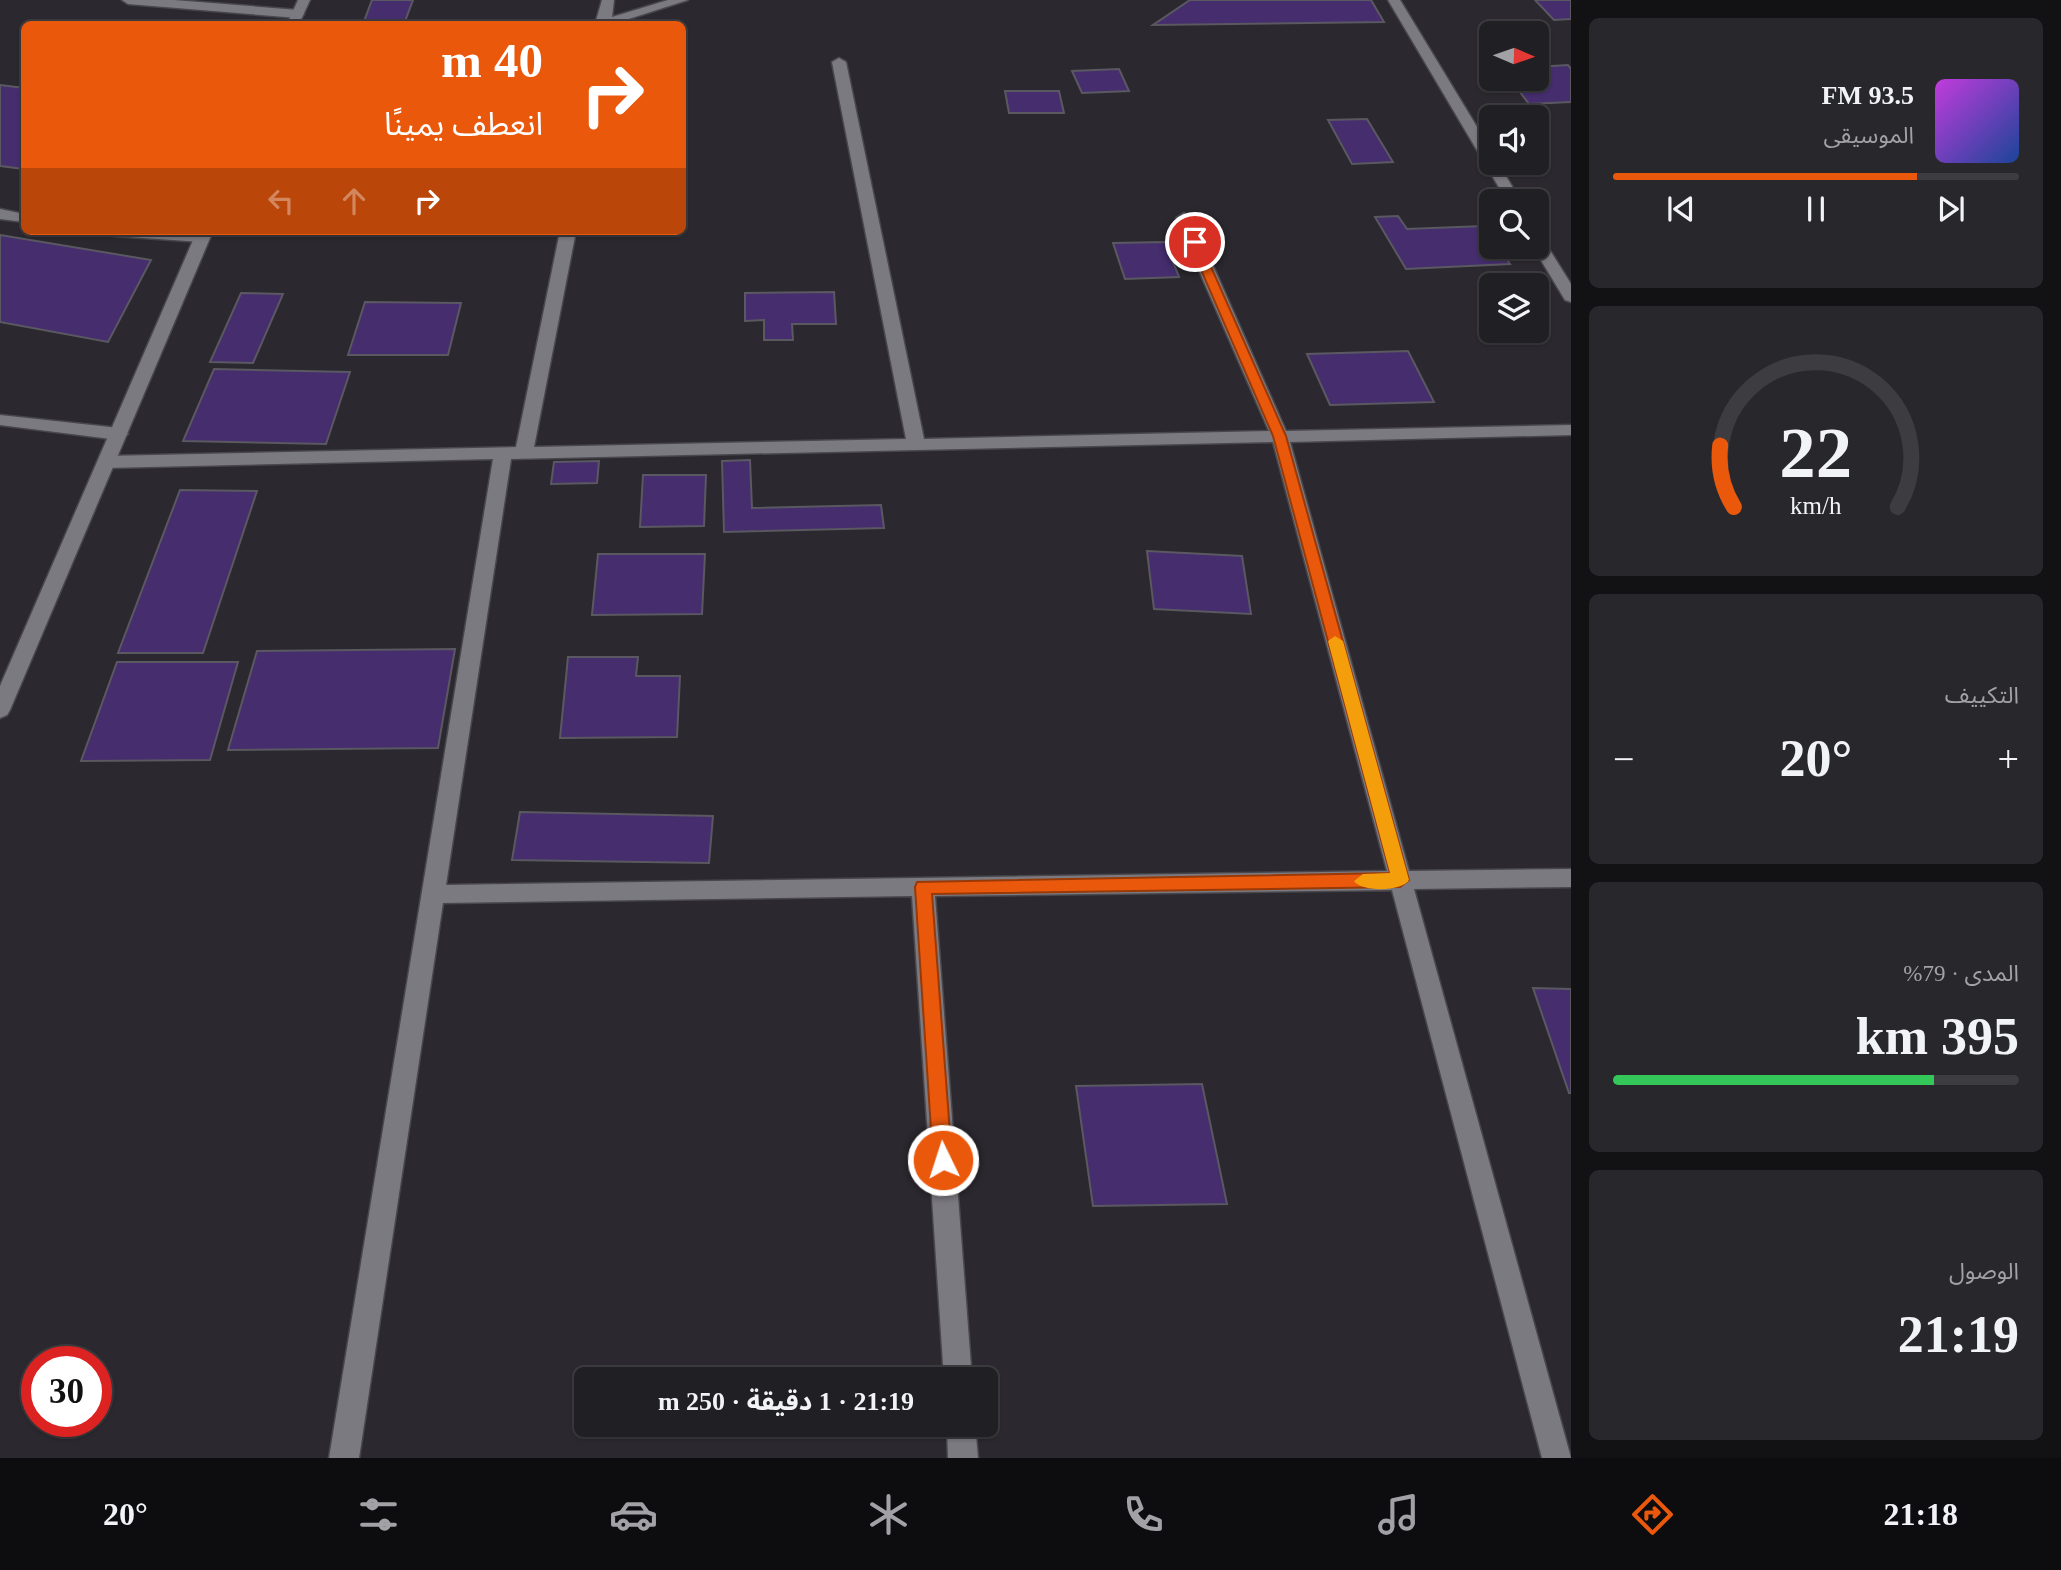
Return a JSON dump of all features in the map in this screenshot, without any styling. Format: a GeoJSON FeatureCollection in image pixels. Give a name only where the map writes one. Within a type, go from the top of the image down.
{"type":"FeatureCollection","features":[{"type":"Feature","properties":{"kind":"street"},"geometry":{"type":"LineString","coordinates":[[128,0],[295,19],[303,0]]}},
{"type":"Feature","properties":{"kind":"street"},"geometry":{"type":"LineString","coordinates":[[604,21],[608,0]]}},
{"type":"Feature","properties":{"kind":"street"},"geometry":{"type":"LineString","coordinates":[[613,21],[681,0]]}},
{"type":"Feature","properties":{"kind":"street"},"geometry":{"type":"LineString","coordinates":[[1394,0],[1507,189]]}},
{"type":"Feature","properties":{"kind":"street"},"geometry":{"type":"LineString","coordinates":[[839,62],[916,444]]}},
{"type":"Feature","properties":{"kind":"street"},"geometry":{"type":"LineString","coordinates":[[0,214],[21,218]]}},
{"type":"Feature","properties":{"kind":"street"},"geometry":{"type":"LineString","coordinates":[[1184,218],[1280,436],[1557,1458]]}},
{"type":"Feature","properties":{"kind":"street"},"geometry":{"type":"LineString","coordinates":[[0,710],[203,235]]}},
{"type":"Feature","properties":{"kind":"street"},"geometry":{"type":"LineString","coordinates":[[344,1458],[433,894],[513,453],[567,235]]}},
{"type":"Feature","properties":{"kind":"street"},"geometry":{"type":"LineString","coordinates":[[1548,259],[1571,297]]}},
{"type":"Feature","properties":{"kind":"street"},"geometry":{"type":"LineString","coordinates":[[0,420],[118,434]]}},
{"type":"Feature","properties":{"kind":"street"},"geometry":{"type":"LineString","coordinates":[[106,462],[1571,430]]}},
{"type":"Feature","properties":{"kind":"street"},"geometry":{"type":"LineString","coordinates":[[433,894],[1571,878]]}},
{"type":"Feature","properties":{"kind":"street"},"geometry":{"type":"LineString","coordinates":[[923,887],[957,1367]]}},
{"type":"Feature","properties":{"kind":"street"},"geometry":{"type":"LineString","coordinates":[[962,1437],[963,1458]]}},
{"type":"Feature","properties":{"kind":"building"},"geometry":{"type":"Polygon","coordinates":[[[372,0],[413,0],[405,21],[364,21],[372,0]]]}},
{"type":"Feature","properties":{"kind":"building"},"geometry":{"type":"Polygon","coordinates":[[[1190,0],[1371,0],[1384,22],[1153,25],[1190,0]]]}},
{"type":"Feature","properties":{"kind":"building"},"geometry":{"type":"Polygon","coordinates":[[[1535,0],[1571,0],[1571,19],[1554,20],[1535,0]]]}},
{"type":"Feature","properties":{"kind":"building"},"geometry":{"type":"Polygon","coordinates":[[[1568,65],[1571,69],[1571,102],[1529,104],[1519,91],[1549,91],[1549,66],[1568,65]]]}},
{"type":"Feature","properties":{"kind":"building"},"geometry":{"type":"Polygon","coordinates":[[[1119,69],[1129,91],[1082,93],[1072,71],[1119,69]]]}},
{"type":"Feature","properties":{"kind":"building"},"geometry":{"type":"Polygon","coordinates":[[[0,85],[21,88],[21,169],[0,166],[0,85]]]}},
{"type":"Feature","properties":{"kind":"building"},"geometry":{"type":"Polygon","coordinates":[[[1005,91],[1059,91],[1064,113],[1009,113],[1005,91]]]}},
{"type":"Feature","properties":{"kind":"building"},"geometry":{"type":"Polygon","coordinates":[[[1367,119],[1393,162],[1352,164],[1328,120],[1367,119]]]}},
{"type":"Feature","properties":{"kind":"building"},"geometry":{"type":"Polygon","coordinates":[[[1398,216],[1407,229],[1479,226],[1479,259],[1506,259],[1510,264],[1406,269],[1375,217],[1398,216]]]}},
{"type":"Feature","properties":{"kind":"building"},"geometry":{"type":"Polygon","coordinates":[[[0,235],[151,260],[108,342],[0,322],[0,235]]]}},
{"type":"Feature","properties":{"kind":"building"},"geometry":{"type":"Polygon","coordinates":[[[1165,242],[1179,277],[1125,279],[1113,243],[1165,242]]]}},
{"type":"Feature","properties":{"kind":"building"},"geometry":{"type":"Polygon","coordinates":[[[834,292],[836,324],[792,324],[793,340],[764,340],[764,320],[745,321],[745,293],[834,292]]]}},
{"type":"Feature","properties":{"kind":"building"},"geometry":{"type":"Polygon","coordinates":[[[241,293],[283,294],[253,363],[210,362],[241,293]]]}},
{"type":"Feature","properties":{"kind":"building"},"geometry":{"type":"Polygon","coordinates":[[[365,302],[461,303],[448,355],[348,355],[365,302]]]}},
{"type":"Feature","properties":{"kind":"building"},"geometry":{"type":"Polygon","coordinates":[[[1408,351],[1434,402],[1330,405],[1307,354],[1408,351]]]}},
{"type":"Feature","properties":{"kind":"building"},"geometry":{"type":"Polygon","coordinates":[[[214,369],[350,372],[326,444],[183,441],[214,369]]]}},
{"type":"Feature","properties":{"kind":"building"},"geometry":{"type":"Polygon","coordinates":[[[750,460],[752,508],[881,505],[884,528],[724,532],[722,461],[750,460]]]}},
{"type":"Feature","properties":{"kind":"building"},"geometry":{"type":"Polygon","coordinates":[[[599,461],[597,483],[551,484],[554,462],[599,461]]]}},
{"type":"Feature","properties":{"kind":"building"},"geometry":{"type":"Polygon","coordinates":[[[643,475],[706,475],[704,526],[640,527],[643,475]]]}},
{"type":"Feature","properties":{"kind":"building"},"geometry":{"type":"Polygon","coordinates":[[[180,490],[257,491],[203,653],[118,653],[180,490]]]}},
{"type":"Feature","properties":{"kind":"building"},"geometry":{"type":"Polygon","coordinates":[[[1147,551],[1242,556],[1251,614],[1154,609],[1147,551]]]}},
{"type":"Feature","properties":{"kind":"building"},"geometry":{"type":"Polygon","coordinates":[[[598,554],[705,554],[702,614],[592,615],[598,554]]]}},
{"type":"Feature","properties":{"kind":"building"},"geometry":{"type":"Polygon","coordinates":[[[455,649],[438,748],[228,750],[257,651],[455,649]]]}},
{"type":"Feature","properties":{"kind":"building"},"geometry":{"type":"Polygon","coordinates":[[[568,657],[638,657],[636,676],[680,676],[677,737],[560,738],[568,657]]]}},
{"type":"Feature","properties":{"kind":"building"},"geometry":{"type":"Polygon","coordinates":[[[117,662],[238,662],[210,760],[81,761],[117,662]]]}},
{"type":"Feature","properties":{"kind":"building"},"geometry":{"type":"Polygon","coordinates":[[[520,812],[713,816],[709,863],[512,860],[520,812]]]}},
{"type":"Feature","properties":{"kind":"building"},"geometry":{"type":"Polygon","coordinates":[[[1533,988],[1571,989],[1571,1093],[1569,1093],[1533,988]]]}},
{"type":"Feature","properties":{"kind":"building"},"geometry":{"type":"Polygon","coordinates":[[[1202,1084],[1227,1204],[1093,1206],[1076,1086],[1202,1084]]]}},
{"type":"Feature","properties":{"kind":"slow traffic"},"geometry":{"type":"LineString","coordinates":[[1335,641],[1400,880],[1363,881]]}},
{"type":"Feature","properties":{"kind":"route"},"geometry":{"type":"LineString","coordinates":[[943,1160],[923,887],[1400,880],[1280,436],[1195,242]]}}]}
